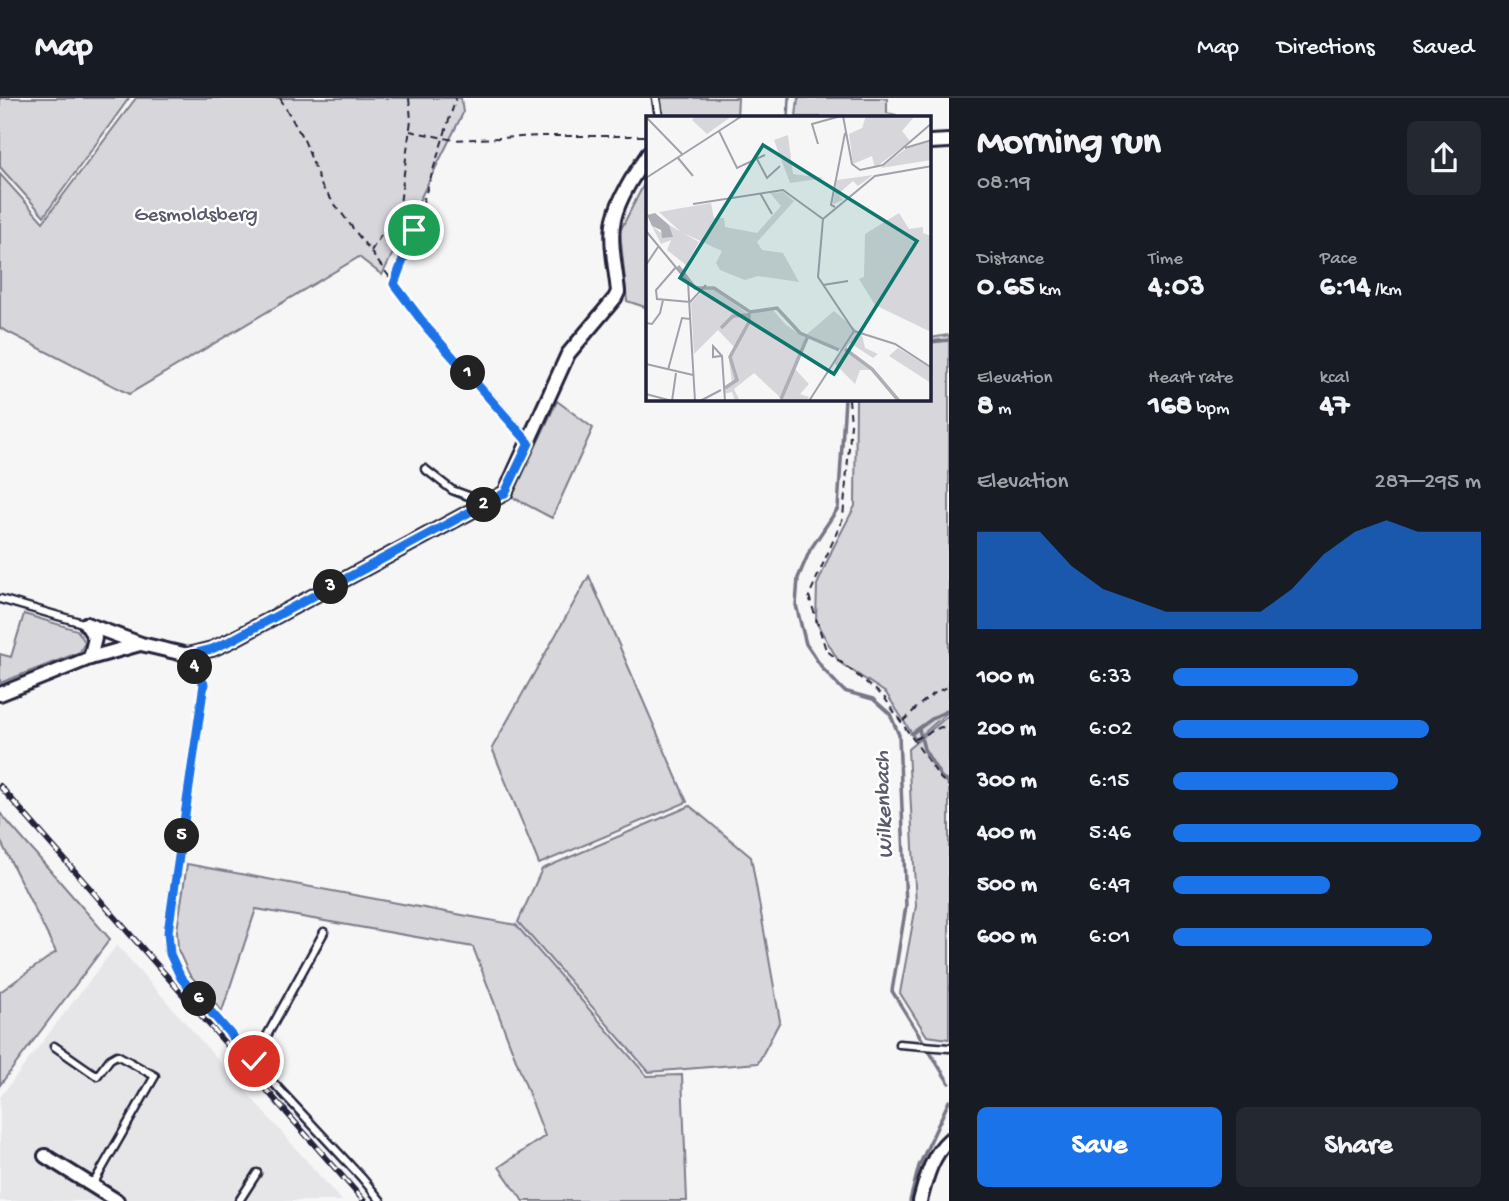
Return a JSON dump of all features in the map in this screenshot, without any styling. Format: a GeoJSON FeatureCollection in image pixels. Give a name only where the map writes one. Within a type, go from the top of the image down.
{"type":"FeatureCollection","features":[{"type":"Feature","properties":{"kind":"street"},"geometry":{"type":"LineString","coordinates":[[86,624],[141,644],[188,655],[212,649],[505,493],[568,354],[618,292],[612,234],[614,218],[631,180],[646,157]]}},
{"type":"Feature","properties":{"kind":"street"},"geometry":{"type":"LineString","coordinates":[[86,624],[95,638],[90,658]]}},
{"type":"Feature","properties":{"kind":"street"},"geometry":{"type":"LineString","coordinates":[[0,694],[90,658],[141,644]]}},
{"type":"Feature","properties":{"kind":"street"},"geometry":{"type":"LineString","coordinates":[[920,1201],[930,1165],[949,1140]]}},
{"type":"Feature","properties":{"kind":"street"},"geometry":{"type":"LineString","coordinates":[[45,1156],[117,1201]]}},
{"type":"Feature","properties":{"kind":"lane"},"geometry":{"type":"LineString","coordinates":[[656,98],[660,116]]}},
{"type":"Feature","properties":{"kind":"lane"},"geometry":{"type":"LineString","coordinates":[[428,329],[529,443]]}},
{"type":"Feature","properties":{"kind":"lane"},"geometry":{"type":"LineString","coordinates":[[425,469],[452,490],[484,505]]}},
{"type":"Feature","properties":{"kind":"lane"},"geometry":{"type":"LineString","coordinates":[[0,599],[86,624]]}},
{"type":"Feature","properties":{"kind":"lane"},"geometry":{"type":"LineString","coordinates":[[188,655],[204,684],[168,932],[170,954],[181,978],[381,1201]]}},
{"type":"Feature","properties":{"kind":"lane"},"geometry":{"type":"LineString","coordinates":[[254,1061],[324,932]]}},
{"type":"Feature","properties":{"kind":"lane"},"geometry":{"type":"LineString","coordinates":[[900,1044],[949,1048]]}},
{"type":"Feature","properties":{"kind":"lane"},"geometry":{"type":"LineString","coordinates":[[54,1046],[97,1076],[110,1059],[117,1055],[155,1076],[92,1186]]}},
{"type":"Feature","properties":{"kind":"lane"},"geometry":{"type":"LineString","coordinates":[[239,1201],[257,1174]]}},
{"type":"Feature","properties":{"kind":"path"},"geometry":{"type":"LineString","coordinates":[[280,98],[306,142],[322,187],[428,329]]}},
{"type":"Feature","properties":{"kind":"path"},"geometry":{"type":"LineString","coordinates":[[371,251],[400,204],[411,120],[409,98]]}},
{"type":"Feature","properties":{"kind":"path"},"geometry":{"type":"LineString","coordinates":[[394,284],[456,98]]}},
{"type":"Feature","properties":{"kind":"path"},"geometry":{"type":"LineString","coordinates":[[410,131],[454,140],[646,136]]}},
{"type":"Feature","properties":{"kind":"path"},"geometry":{"type":"LineString","coordinates":[[400,204],[414,230]]}},
{"type":"Feature","properties":{"kind":"path"},"geometry":{"type":"LineString","coordinates":[[849,401],[851,424],[843,518],[809,596],[827,650],[884,697],[940,778],[949,786]]}},
{"type":"Feature","properties":{"kind":"path"},"geometry":{"type":"LineString","coordinates":[[902,723],[939,689],[949,687]]}},
{"type":"Feature","properties":{"kind":"path"},"geometry":{"type":"LineString","coordinates":[[914,740],[941,727],[949,729]]}},
{"type":"Feature","properties":{"kind":"shaded area"},"geometry":{"type":"Polygon","coordinates":[[[117,945],[342,1201],[0,1201],[0,1097],[117,945]]]}},
{"type":"Feature","properties":{"kind":"green space"},"geometry":{"type":"Polygon","coordinates":[[[0,98],[129,98],[44,216],[0,167],[0,98]]]}},
{"type":"Feature","properties":{"kind":"green space","name":"Gesmoldsberg"},"geometry":{"type":"Polygon","coordinates":[[[136,98],[461,98],[463,113],[382,275],[359,257],[129,394],[0,328],[0,174],[43,222],[136,98]]]}},
{"type":"Feature","properties":{"kind":"green space"},"geometry":{"type":"Polygon","coordinates":[[[660,98],[738,98],[737,116],[660,116],[660,98]]]}},
{"type":"Feature","properties":{"kind":"green space"},"geometry":{"type":"Polygon","coordinates":[[[798,98],[887,98],[887,113],[896,115],[896,116],[796,116],[798,98]]]}},
{"type":"Feature","properties":{"kind":"green space"},"geometry":{"type":"Polygon","coordinates":[[[646,180],[646,307],[627,301],[620,231],[646,180]]]}},
{"type":"Feature","properties":{"kind":"green space"},"geometry":{"type":"Polygon","coordinates":[[[949,335],[949,711],[916,740],[886,693],[839,662],[816,622],[817,585],[855,506],[856,401],[932,401],[932,338],[949,335]]]}},
{"type":"Feature","properties":{"kind":"green space"},"geometry":{"type":"Polygon","coordinates":[[[557,401],[593,428],[552,518],[512,497],[557,401]]]}},
{"type":"Feature","properties":{"kind":"green space"},"geometry":{"type":"Polygon","coordinates":[[[589,576],[687,802],[539,864],[492,748],[589,576]]]}},
{"type":"Feature","properties":{"kind":"green space"},"geometry":{"type":"Polygon","coordinates":[[[24,614],[77,630],[85,642],[80,652],[0,683],[0,654],[11,657],[24,614]]]}},
{"type":"Feature","properties":{"kind":"green space"},"geometry":{"type":"Polygon","coordinates":[[[949,715],[949,1039],[927,1036],[900,993],[916,906],[908,749],[949,715]]]}},
{"type":"Feature","properties":{"kind":"green space"},"geometry":{"type":"Polygon","coordinates":[[[690,806],[751,857],[780,1021],[758,1063],[649,1072],[518,922],[542,869],[690,806]]]}},
{"type":"Feature","properties":{"kind":"green space"},"geometry":{"type":"Polygon","coordinates":[[[0,813],[110,939],[0,1085],[0,992],[56,952],[0,840],[0,813]]]}},
{"type":"Feature","properties":{"kind":"green space"},"geometry":{"type":"Polygon","coordinates":[[[187,864],[516,925],[647,1076],[682,1075],[687,1201],[523,1201],[499,1167],[545,1136],[473,947],[256,909],[222,1011],[189,974],[178,950],[177,930],[187,864]]]}},
{"type":"Feature","properties":{"kind":"waterway","name":"Wilkenbach"},"geometry":{"type":"LineString","coordinates":[[788,116],[789,98]]}},
{"type":"Feature","properties":{"kind":"waterway"},"geometry":{"type":"LineString","coordinates":[[932,342],[949,340]]}},
{"type":"Feature","properties":{"kind":"waterway","name":"Wilkenbach"},"geometry":{"type":"LineString","coordinates":[[845,401],[838,508],[810,550],[798,578],[796,605],[806,644],[823,669],[844,691],[873,699],[890,714],[899,735],[906,906],[892,991],[949,1083]]}},
{"type":"Feature","properties":{"kind":"waterway"},"geometry":{"type":"LineString","coordinates":[[911,734],[949,710]]}},
{"type":"Feature","properties":{"kind":"waterway"},"geometry":{"type":"LineString","coordinates":[[919,729],[924,749],[941,777],[949,783]]}},
{"type":"Feature","properties":{"kind":"waterway","name":"Wilkenbach"},"geometry":{"type":"LineString","coordinates":[[910,1201],[919,1166],[949,1101]]}},
{"type":"Feature","properties":{"kind":"railway"},"geometry":{"type":"LineString","coordinates":[[0,786],[364,1201]]}},
{"type":"Feature","properties":{"kind":"route"},"geometry":{"type":"LineString","coordinates":[[254,1061],[181,978],[170,954],[168,932],[204,684],[188,655],[230,641],[505,493],[529,443],[428,329],[394,284],[414,230]]}}]}
